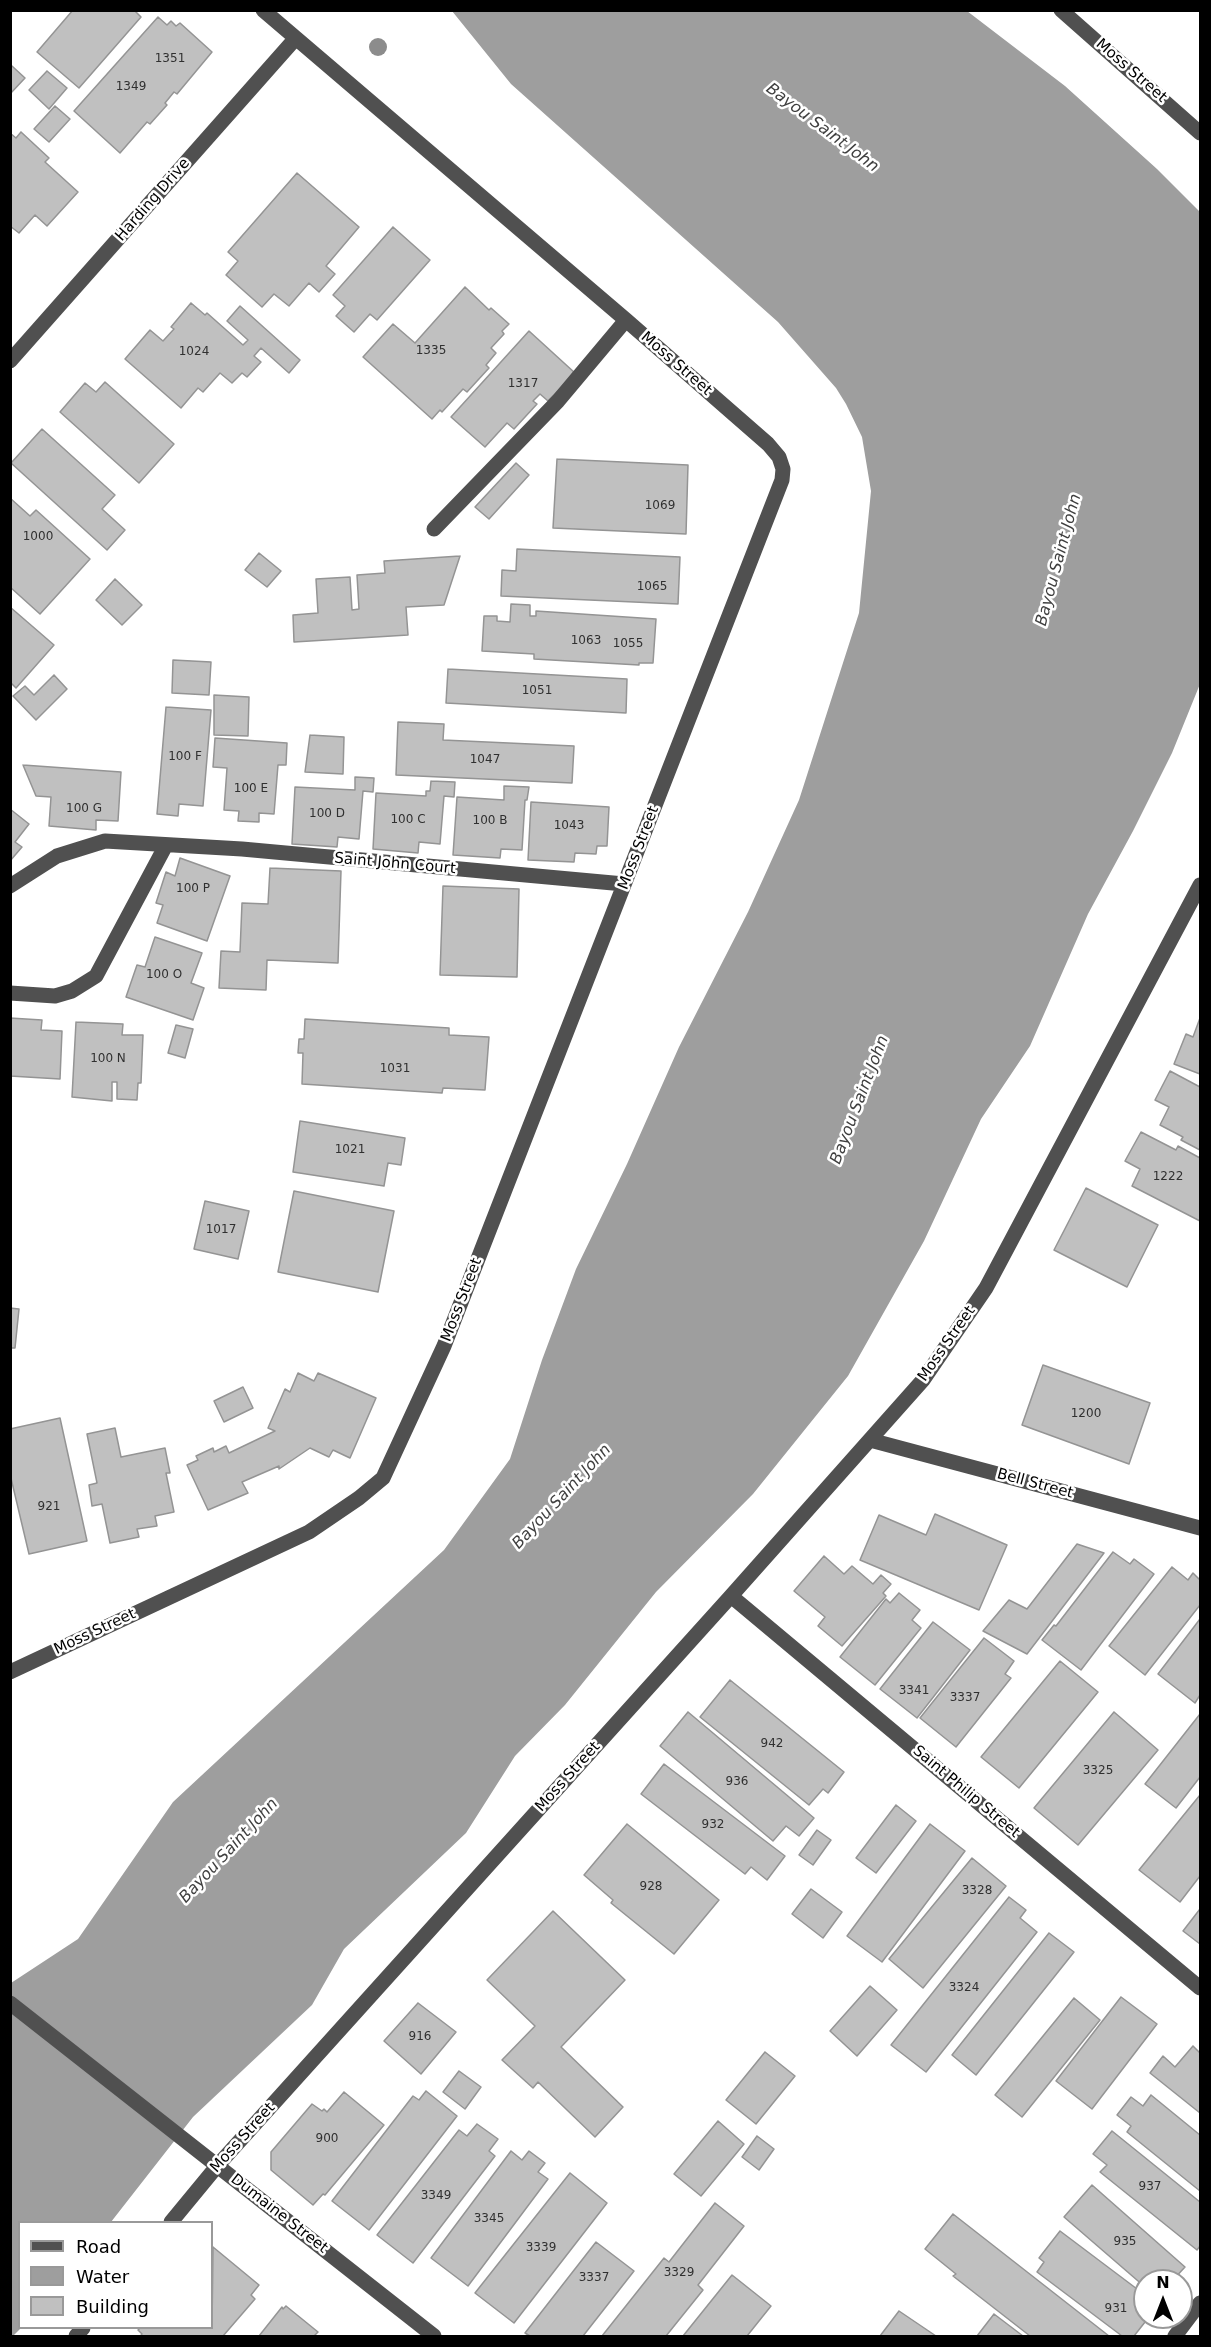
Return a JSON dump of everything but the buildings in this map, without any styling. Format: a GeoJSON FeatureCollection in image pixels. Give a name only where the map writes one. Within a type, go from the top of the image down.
{"type":"FeatureCollection","features":[{"type":"Feature","properties":{"kind":"street","name":"Moss Street"},"geometry":{"type":"LineString","coordinates":[[10,1672],[309,1532],[359,1498],[383,1478],[444,1346],[778,492],[783,469],[779,458],[768,444],[262,10]]}},
{"type":"Feature","properties":{"kind":"street","name":"Moss Street"},"geometry":{"type":"LineString","coordinates":[[1061,10],[1200,133]]}},
{"type":"Feature","properties":{"kind":"street","name":"Harding Drive"},"geometry":{"type":"LineString","coordinates":[[10,362],[296,39]]}},
{"type":"Feature","properties":{"kind":"street"},"geometry":{"type":"LineString","coordinates":[[434,529],[558,401],[626,320]]}},
{"type":"Feature","properties":{"kind":"street","name":"Saint John Court"},"geometry":{"type":"LineString","coordinates":[[10,886],[57,856],[105,841],[242,849],[624,884]]}},
{"type":"Feature","properties":{"kind":"street"},"geometry":{"type":"LineString","coordinates":[[10,993],[55,996],[72,992],[96,976],[166,845]]}},
{"type":"Feature","properties":{"kind":"street","name":"Moss Street"},"geometry":{"type":"LineString","coordinates":[[173,2221],[218,2165],[923,1380],[986,1288],[1200,885]]}},
{"type":"Feature","properties":{"kind":"street","name":"Bell Street"},"geometry":{"type":"LineString","coordinates":[[870,1440],[1200,1528]]}},
{"type":"Feature","properties":{"kind":"street","name":"Saint Philip Street"},"geometry":{"type":"LineString","coordinates":[[731,1596],[1200,1988]]}},
{"type":"Feature","properties":{"kind":"street","name":"Dumaine Street"},"geometry":{"type":"LineString","coordinates":[[10,2003],[434,2337]]}},
{"type":"Feature","properties":{"kind":"street"},"geometry":{"type":"LineString","coordinates":[[1175,2337],[1200,2303]]}},
{"type":"Feature","properties":{"kind":"water","name":"Bayou Saint John"},"geometry":{"type":"Polygon","coordinates":[[[452,11],[967,11],[1065,86],[1157,169],[1200,212],[1200,684],[1172,753],[1088,914],[1030,1046],[981,1119],[924,1241],[848,1376],[753,1494],[656,1592],[565,1705],[515,1756],[466,1833],[344,1949],[312,2005],[193,2117],[112,2221],[18,2221],[18,2329],[20,2329],[11,2336],[11,1983],[78,1939],[173,1802],[444,1550],[510,1459],[542,1360],[576,1269],[627,1164],[679,1047],[748,912],[799,800],[859,613],[871,491],[862,437],[836,388],[778,322],[511,84],[452,11]]]}}]}
